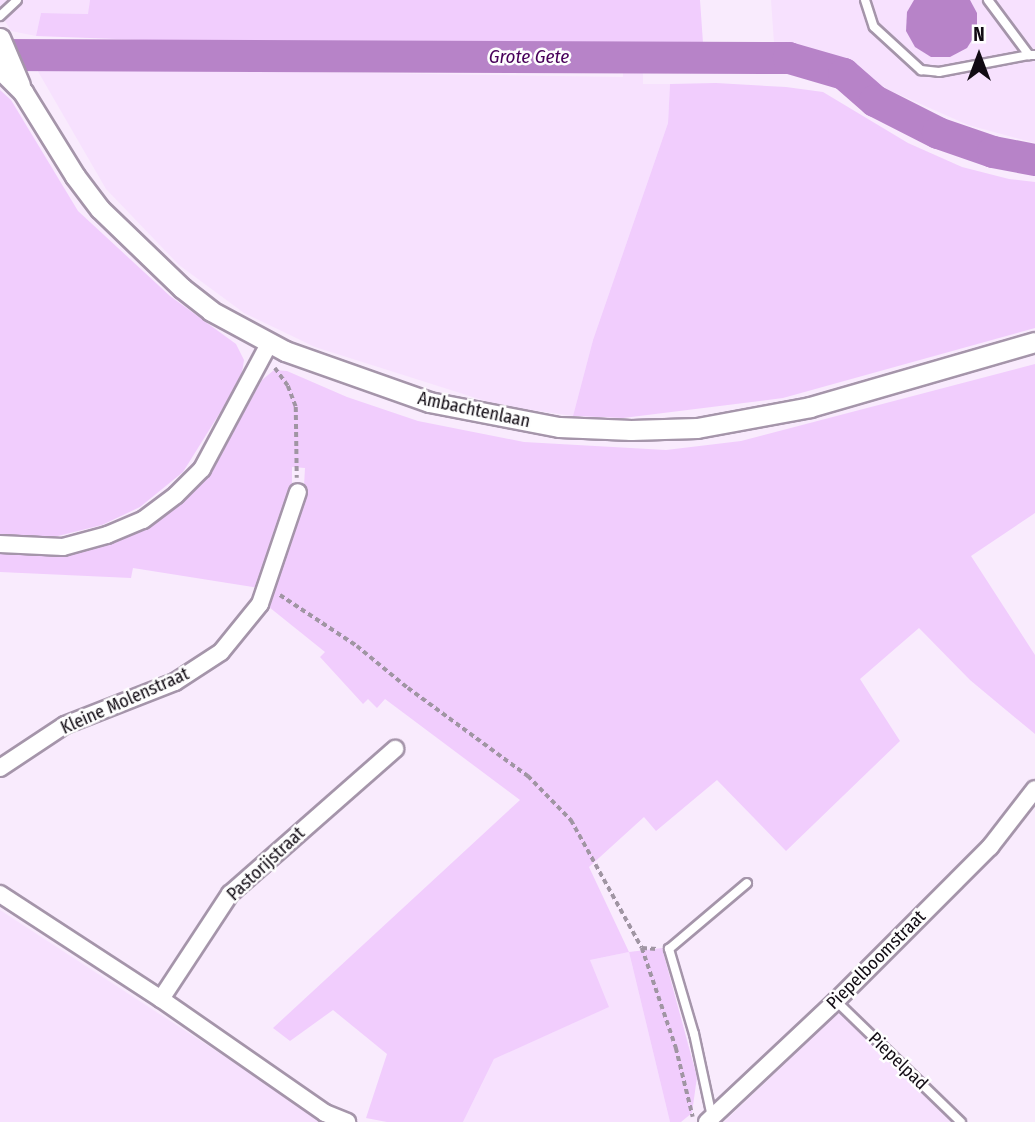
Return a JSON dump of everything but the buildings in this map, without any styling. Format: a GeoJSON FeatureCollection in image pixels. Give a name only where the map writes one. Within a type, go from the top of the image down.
{"type":"FeatureCollection","features":[{"type":"Feature","properties":{"kind":"street","name":"Ambachtenlaan"},"geometry":{"type":"LineString","coordinates":[[0,38],[8,69],[100,208],[182,288],[211,311],[277,348],[407,395],[499,418],[559,427],[631,430],[697,428],[810,407],[1035,342]]}},
{"type":"Feature","properties":{"kind":"street"},"geometry":{"type":"LineString","coordinates":[[0,544],[63,547],[107,535],[143,520],[176,495],[202,469],[277,348]]}},
{"type":"Feature","properties":{"kind":"street","name":"Kleine Molenstraat"},"geometry":{"type":"LineString","coordinates":[[0,768],[65,725],[175,682],[202,667],[221,652],[260,604],[298,492]]}},
{"type":"Feature","properties":{"kind":"street","name":"Pastorijstraat"},"geometry":{"type":"LineString","coordinates":[[160,999],[230,894],[394,748]]}},
{"type":"Feature","properties":{"kind":"street","name":"Piepelboomstraat"},"geometry":{"type":"LineString","coordinates":[[710,1119],[836,1001],[990,847],[1035,789]]}},
{"type":"Feature","properties":{"kind":"street"},"geometry":{"type":"LineString","coordinates":[[0,894],[160,999],[325,1113],[347,1122]]}},
{"type":"Feature","properties":{"kind":"lane"},"geometry":{"type":"LineString","coordinates":[[0,16],[17,0]]}},
{"type":"Feature","properties":{"kind":"lane"},"geometry":{"type":"LineString","coordinates":[[865,0],[874,27],[922,70],[939,72],[1032,55],[988,0]]}},
{"type":"Feature","properties":{"kind":"lane"},"geometry":{"type":"LineString","coordinates":[[710,1119],[694,1034],[669,949],[747,883]]}},
{"type":"Feature","properties":{"kind":"lane","name":"Piepelpad"},"geometry":{"type":"LineString","coordinates":[[836,1001],[961,1122]]}},
{"type":"Feature","properties":{"kind":"path"},"geometry":{"type":"LineString","coordinates":[[277,348],[275,369],[288,386],[296,407],[298,492]]}},
{"type":"Feature","properties":{"kind":"path"},"geometry":{"type":"LineString","coordinates":[[264,592],[282,596],[358,646],[418,696],[528,776],[571,820],[642,948],[676,1048],[695,1122]]}},
{"type":"Feature","properties":{"kind":"shaded area"},"geometry":{"type":"Polygon","coordinates":[[[0,0],[90,0],[89,14],[41,13],[36,36],[11,31],[0,13],[0,0]]]}},
{"type":"Feature","properties":{"kind":"shaded area"},"geometry":{"type":"Polygon","coordinates":[[[90,0],[700,0],[703,43],[251,44],[36,36],[41,13],[88,14],[90,0]]]}},
{"type":"Feature","properties":{"kind":"shaded area"},"geometry":{"type":"Polygon","coordinates":[[[771,0],[1035,0],[1035,143],[968,125],[889,90],[827,54],[774,43],[771,0]]]}},
{"type":"Feature","properties":{"kind":"shaded area"},"geometry":{"type":"Polygon","coordinates":[[[914,0],[970,0],[977,13],[977,32],[967,48],[950,57],[931,57],[915,47],[906,31],[907,12],[914,0]]]}},
{"type":"Feature","properties":{"kind":"shaded area"},"geometry":{"type":"Polygon","coordinates":[[[623,67],[643,67],[643,84],[670,84],[668,123],[593,340],[573,416],[498,405],[315,347],[244,313],[179,265],[106,189],[36,68],[623,77],[623,67]]]}},
{"type":"Feature","properties":{"kind":"shaded area"},"geometry":{"type":"Polygon","coordinates":[[[716,83],[823,92],[908,143],[962,167],[1009,179],[1035,182],[1035,328],[783,398],[623,418],[573,416],[593,340],[668,123],[670,84],[716,83]]]}},
{"type":"Feature","properties":{"kind":"shaded area"},"geometry":{"type":"Polygon","coordinates":[[[0,90],[11,100],[78,211],[170,296],[236,344],[244,360],[241,379],[183,472],[140,507],[102,525],[54,537],[0,534],[0,90]]]}},
{"type":"Feature","properties":{"kind":"shaded area"},"geometry":{"type":"Polygon","coordinates":[[[1035,364],[1035,513],[971,556],[1035,655],[1035,734],[970,680],[919,628],[860,679],[900,741],[786,851],[717,780],[656,831],[644,817],[589,867],[629,952],[590,960],[609,1007],[494,1059],[463,1122],[387,1122],[366,1118],[387,1054],[333,1010],[290,1041],[273,1028],[520,800],[385,699],[377,708],[368,699],[363,704],[320,657],[325,652],[269,607],[303,504],[305,468],[292,467],[292,489],[259,588],[133,568],[131,578],[0,572],[0,554],[60,554],[95,548],[128,536],[173,509],[212,469],[262,380],[274,370],[287,371],[347,397],[418,421],[524,442],[666,450],[741,441],[1035,364]]]}},
{"type":"Feature","properties":{"kind":"shaded area"},"geometry":{"type":"Polygon","coordinates":[[[0,910],[322,1120],[328,1122],[0,1122],[0,910]]]}},
{"type":"Feature","properties":{"kind":"shaded area"},"geometry":{"type":"Polygon","coordinates":[[[662,948],[697,1077],[692,1113],[681,1122],[670,1122],[629,952],[662,948]]]}},
{"type":"Feature","properties":{"kind":"shaded area"},"geometry":{"type":"Polygon","coordinates":[[[629,952],[670,1122],[463,1122],[494,1059],[608,1007],[590,960],[629,952]]]}},
{"type":"Feature","properties":{"kind":"shaded area"},"geometry":{"type":"Polygon","coordinates":[[[848,1003],[965,1122],[724,1122],[848,1003]]]}},
{"type":"Feature","properties":{"kind":"waterway","name":"Grote Gete"},"geometry":{"type":"LineString","coordinates":[[0,55],[789,58],[844,74],[875,101],[938,133],[993,152],[1035,160]]}}]}
